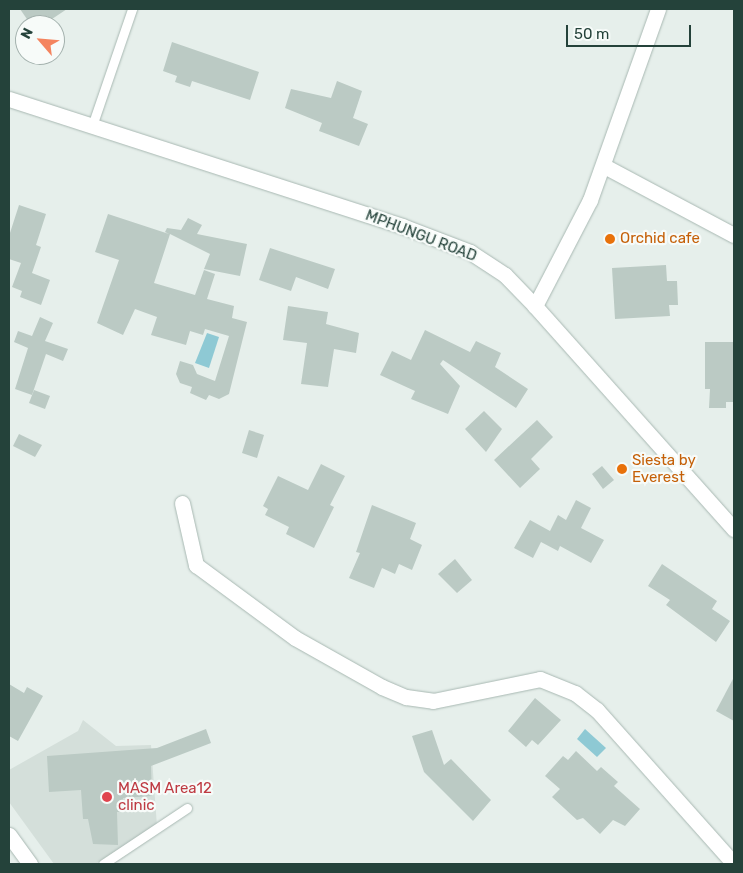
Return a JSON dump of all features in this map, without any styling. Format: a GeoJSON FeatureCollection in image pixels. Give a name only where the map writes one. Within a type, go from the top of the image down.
{"type":"FeatureCollection","features":[{"type":"Feature","properties":{"kind":"street"},"geometry":{"type":"LineString","coordinates":[[535,306],[575,232],[604,166],[658,9]]}},
{"type":"Feature","properties":{"kind":"street","name":"MPHUNGU ROAD"},"geometry":{"type":"LineString","coordinates":[[9,99],[402,226],[470,252],[505,275],[535,306],[734,529]]}},
{"type":"Feature","properties":{"kind":"street"},"geometry":{"type":"LineString","coordinates":[[604,166],[734,235]]}},
{"type":"Feature","properties":{"kind":"street"},"geometry":{"type":"LineString","coordinates":[[182,503],[196,565],[295,638],[382,687],[406,697],[433,701],[540,679],[575,693],[598,710],[734,864]]}},
{"type":"Feature","properties":{"kind":"street"},"geometry":{"type":"LineString","coordinates":[[9,835],[30,864]]}},
{"type":"Feature","properties":{"kind":"lane"},"geometry":{"type":"LineString","coordinates":[[92,126],[132,9]]}},
{"type":"Feature","properties":{"kind":"lane"},"geometry":{"type":"LineString","coordinates":[[103,864],[187,808]]}},
{"type":"Feature","properties":{"kind":"shaded area"},"geometry":{"type":"Polygon","coordinates":[[[83,720],[116,746],[151,745],[157,826],[95,864],[54,864],[9,802],[9,770],[78,731],[83,720]]]}},
{"type":"Feature","properties":{"kind":"water"},"geometry":{"type":"Polygon","coordinates":[[[207,333],[219,337],[209,368],[195,363],[207,333]]]}},
{"type":"Feature","properties":{"kind":"water"},"geometry":{"type":"Polygon","coordinates":[[[585,729],[606,748],[597,757],[577,739],[585,729]]]}},
{"type":"Feature","properties":{"kind":"building"},"geometry":{"type":"Polygon","coordinates":[[[20,9],[67,9],[58,15],[24,15],[20,9]]]}},
{"type":"Feature","properties":{"kind":"building"},"geometry":{"type":"Polygon","coordinates":[[[172,42],[259,72],[250,100],[192,81],[190,87],[175,82],[177,76],[163,71],[172,42]]]}},
{"type":"Feature","properties":{"kind":"building"},"geometry":{"type":"Polygon","coordinates":[[[337,81],[362,91],[353,118],[368,124],[359,146],[319,131],[322,123],[285,108],[291,89],[331,98],[337,81]]]}},
{"type":"Feature","properties":{"kind":"building"},"geometry":{"type":"Polygon","coordinates":[[[19,205],[46,214],[36,245],[41,247],[32,273],[50,280],[41,305],[20,297],[22,291],[12,287],[21,263],[9,259],[9,236],[19,205]]]}},
{"type":"Feature","properties":{"kind":"building"},"geometry":{"type":"Polygon","coordinates":[[[108,214],[169,234],[165,232],[167,228],[181,230],[188,218],[202,225],[197,234],[247,244],[240,276],[204,269],[210,254],[170,234],[154,283],[195,295],[204,270],[215,274],[207,299],[234,306],[232,318],[247,322],[229,394],[219,399],[209,395],[206,400],[190,393],[192,387],[180,383],[176,374],[180,361],[193,365],[197,374],[215,381],[229,336],[205,329],[203,335],[190,331],[186,345],[151,335],[157,317],[135,309],[123,335],[97,323],[119,260],[95,252],[108,214]]]}},
{"type":"Feature","properties":{"kind":"building"},"geometry":{"type":"Polygon","coordinates":[[[270,248],[335,269],[328,289],[296,277],[291,291],[259,280],[270,248]]]}},
{"type":"Feature","properties":{"kind":"building"},"geometry":{"type":"Polygon","coordinates":[[[666,265],[667,281],[677,281],[678,305],[669,305],[670,316],[615,319],[612,268],[666,265]]]}},
{"type":"Feature","properties":{"kind":"building"},"geometry":{"type":"Polygon","coordinates":[[[288,306],[328,312],[326,324],[359,333],[356,353],[334,349],[328,387],[301,384],[307,343],[283,340],[288,306]]]}},
{"type":"Feature","properties":{"kind":"building"},"geometry":{"type":"Polygon","coordinates":[[[40,317],[53,323],[45,341],[68,349],[63,361],[46,354],[32,395],[15,389],[28,348],[14,342],[18,331],[32,336],[40,317]]]}},
{"type":"Feature","properties":{"kind":"building"},"geometry":{"type":"Polygon","coordinates":[[[425,330],[470,352],[476,341],[501,353],[495,367],[528,389],[516,408],[443,360],[440,364],[460,386],[448,414],[411,399],[415,391],[380,375],[392,351],[411,360],[425,330]]]}},
{"type":"Feature","properties":{"kind":"building"},"geometry":{"type":"Polygon","coordinates":[[[705,342],[734,342],[734,402],[726,402],[726,408],[709,408],[710,389],[705,389],[705,342]]]}},
{"type":"Feature","properties":{"kind":"building"},"geometry":{"type":"Polygon","coordinates":[[[34,390],[50,396],[45,409],[29,403],[34,390]]]}},
{"type":"Feature","properties":{"kind":"building"},"geometry":{"type":"Polygon","coordinates":[[[484,411],[502,429],[486,452],[465,429],[484,411]]]}},
{"type":"Feature","properties":{"kind":"building"},"geometry":{"type":"Polygon","coordinates":[[[537,420],[553,437],[531,459],[540,469],[520,488],[494,460],[537,420]]]}},
{"type":"Feature","properties":{"kind":"building"},"geometry":{"type":"Polygon","coordinates":[[[249,430],[264,435],[257,458],[242,453],[249,430]]]}},
{"type":"Feature","properties":{"kind":"building"},"geometry":{"type":"Polygon","coordinates":[[[19,434],[42,445],[35,457],[13,446],[19,434]]]}},
{"type":"Feature","properties":{"kind":"building"},"geometry":{"type":"Polygon","coordinates":[[[321,464],[345,476],[330,505],[334,507],[314,548],[286,534],[289,527],[265,515],[268,509],[263,506],[278,476],[308,490],[321,464]]]}},
{"type":"Feature","properties":{"kind":"building"},"geometry":{"type":"Polygon","coordinates":[[[602,466],[614,480],[603,489],[592,474],[602,466]]]}},
{"type":"Feature","properties":{"kind":"building"},"geometry":{"type":"Polygon","coordinates":[[[576,500],[591,508],[581,528],[604,540],[591,563],[560,546],[558,551],[541,542],[533,558],[514,548],[530,520],[550,531],[558,515],[566,520],[576,500]]]}},
{"type":"Feature","properties":{"kind":"building"},"geometry":{"type":"Polygon","coordinates":[[[372,505],[416,523],[410,539],[422,545],[412,570],[399,564],[395,574],[382,568],[374,588],[349,578],[360,553],[356,552],[372,505]]]}},
{"type":"Feature","properties":{"kind":"building"},"geometry":{"type":"Polygon","coordinates":[[[455,559],[472,580],[457,593],[438,574],[455,559]]]}},
{"type":"Feature","properties":{"kind":"building"},"geometry":{"type":"Polygon","coordinates":[[[662,564],[717,601],[712,609],[730,621],[716,642],[666,605],[670,600],[648,586],[662,564]]]}},
{"type":"Feature","properties":{"kind":"building"},"geometry":{"type":"Polygon","coordinates":[[[734,677],[734,721],[716,711],[734,677]]]}},
{"type":"Feature","properties":{"kind":"building"},"geometry":{"type":"Polygon","coordinates":[[[9,684],[24,693],[27,687],[43,696],[18,741],[9,736],[9,684]]]}},
{"type":"Feature","properties":{"kind":"building"},"geometry":{"type":"Polygon","coordinates":[[[535,698],[561,720],[538,745],[532,740],[526,747],[508,731],[535,698]]]}},
{"type":"Feature","properties":{"kind":"building","name":"MASM Area12 clinic"},"geometry":{"type":"Polygon","coordinates":[[[206,729],[211,743],[151,766],[152,796],[123,798],[124,812],[117,812],[118,845],[93,844],[88,819],[83,819],[81,790],[49,792],[47,756],[157,748],[206,729]]]}},
{"type":"Feature","properties":{"kind":"building"},"geometry":{"type":"Polygon","coordinates":[[[432,730],[444,765],[451,759],[491,800],[473,821],[424,772],[412,736],[432,730]]]}},
{"type":"Feature","properties":{"kind":"building"},"geometry":{"type":"Polygon","coordinates":[[[576,751],[597,771],[601,767],[618,782],[614,786],[640,809],[625,826],[613,820],[600,834],[583,818],[577,820],[552,797],[560,789],[545,776],[563,756],[568,760],[576,751]]]}},
{"type":"Feature","properties":{"kind":"place","name":"Orchid cafe"},"geometry":{"type":"Point","coordinates":[610,239]}},
{"type":"Feature","properties":{"kind":"place","name":"Siesta by Everest"},"geometry":{"type":"Point","coordinates":[622,469]}},
{"type":"Feature","properties":{"kind":"place","name":"MASM Area12 clinic"},"geometry":{"type":"Point","coordinates":[107,797]}}]}
